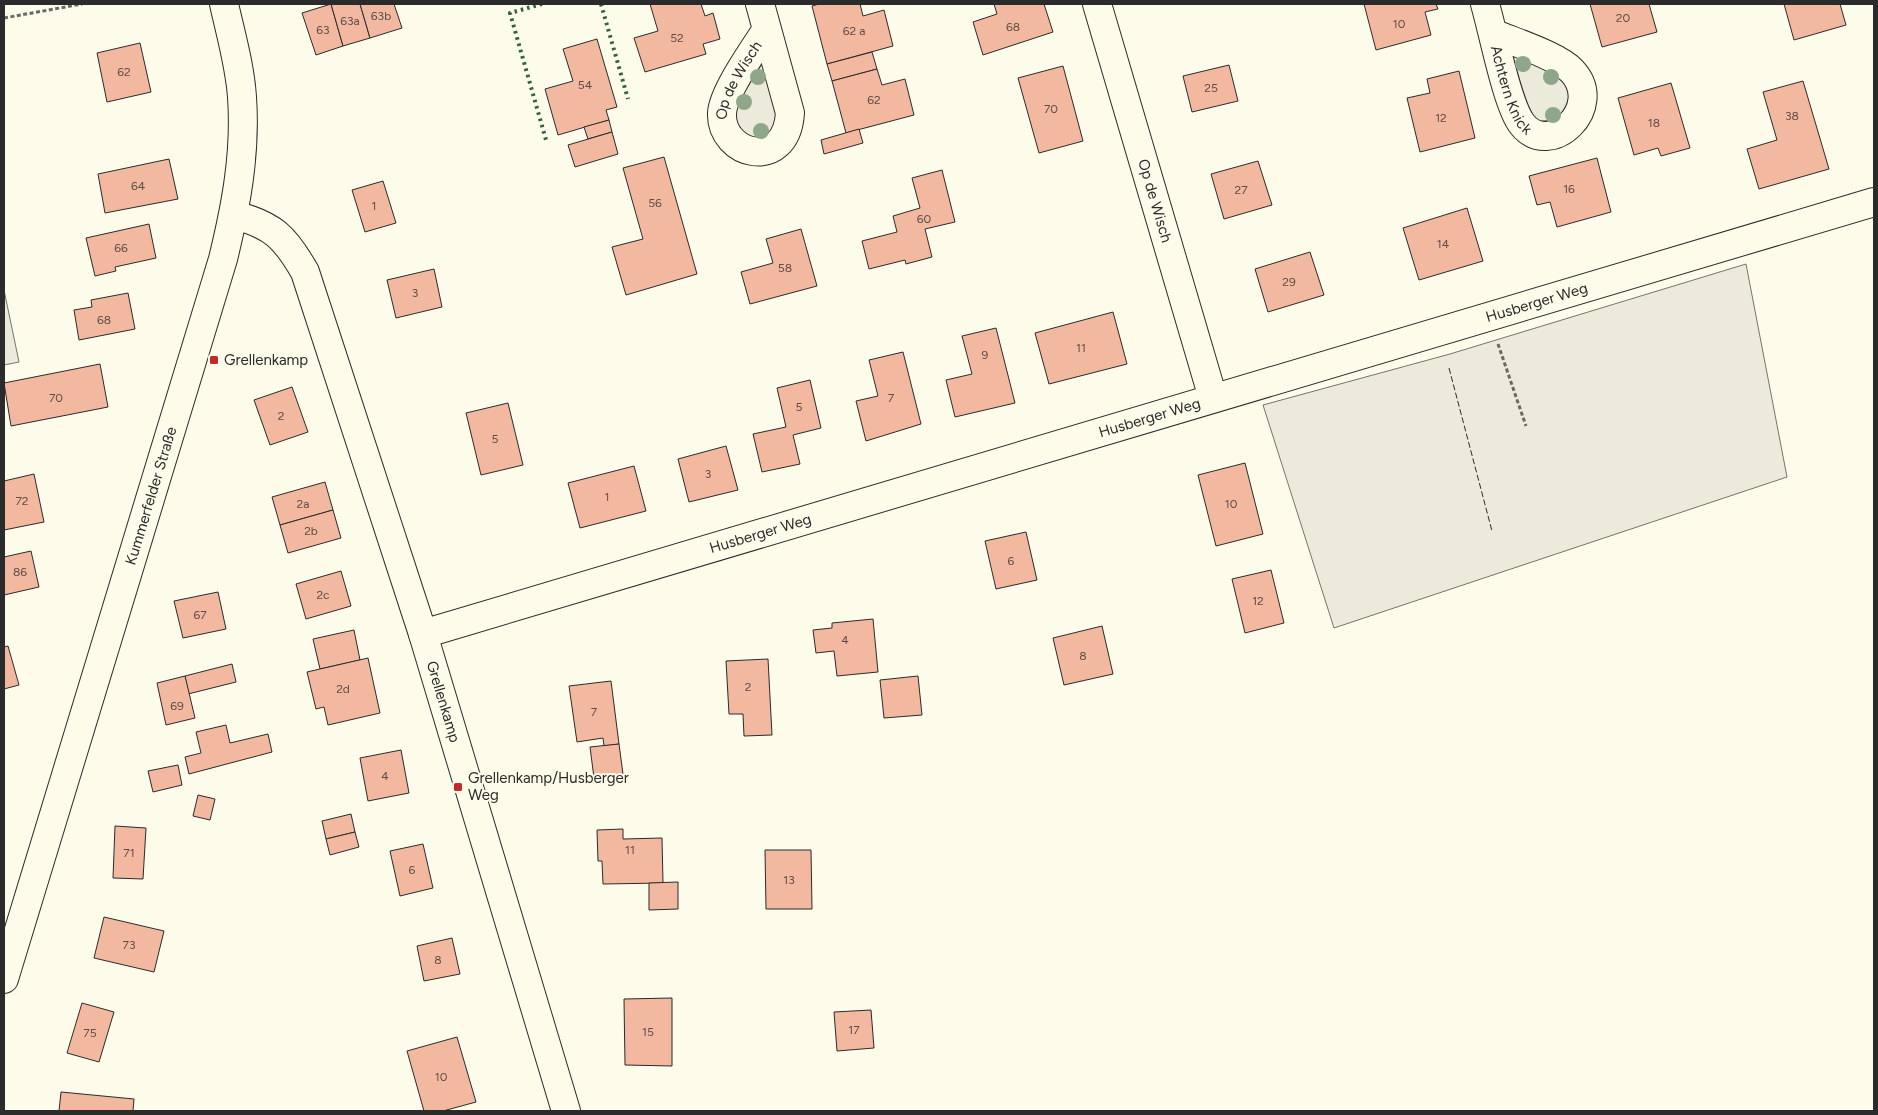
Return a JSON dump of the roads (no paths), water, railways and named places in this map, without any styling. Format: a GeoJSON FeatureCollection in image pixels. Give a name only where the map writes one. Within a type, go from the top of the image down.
{"type":"FeatureCollection","features":[{"type":"Feature","properties":{"kind":"street","name":"Kummerfelder Straße"},"geometry":{"type":"LineString","coordinates":[[4,979],[223,259],[234,215],[240,173],[242,97],[239,68],[224,4]]}},
{"type":"Feature","properties":{"kind":"street","name":"Op de Wisch"},"geometry":{"type":"LineString","coordinates":[[1097,4],[1213,398]]}},
{"type":"Feature","properties":{"kind":"street","name":"Achtern Knick"},"geometry":{"type":"LineString","coordinates":[[1485,4],[1493,33]]}},
{"type":"Feature","properties":{"kind":"street","name":"Husberger Weg"},"geometry":{"type":"LineString","coordinates":[[423,634],[1874,202]]}},
{"type":"Feature","properties":{"kind":"street","name":"Grellenkamp"},"geometry":{"type":"LineString","coordinates":[[234,215],[258,221],[275,232],[292,248],[306,272],[423,634],[566,1111]]}},
{"type":"Feature","properties":{"kind":"place","name":"Grellenkamp"},"geometry":{"type":"Point","coordinates":[214,360]}},
{"type":"Feature","properties":{"kind":"place","name":"Grellenkamp/Husberger Weg"},"geometry":{"type":"Point","coordinates":[458,787]}}]}
